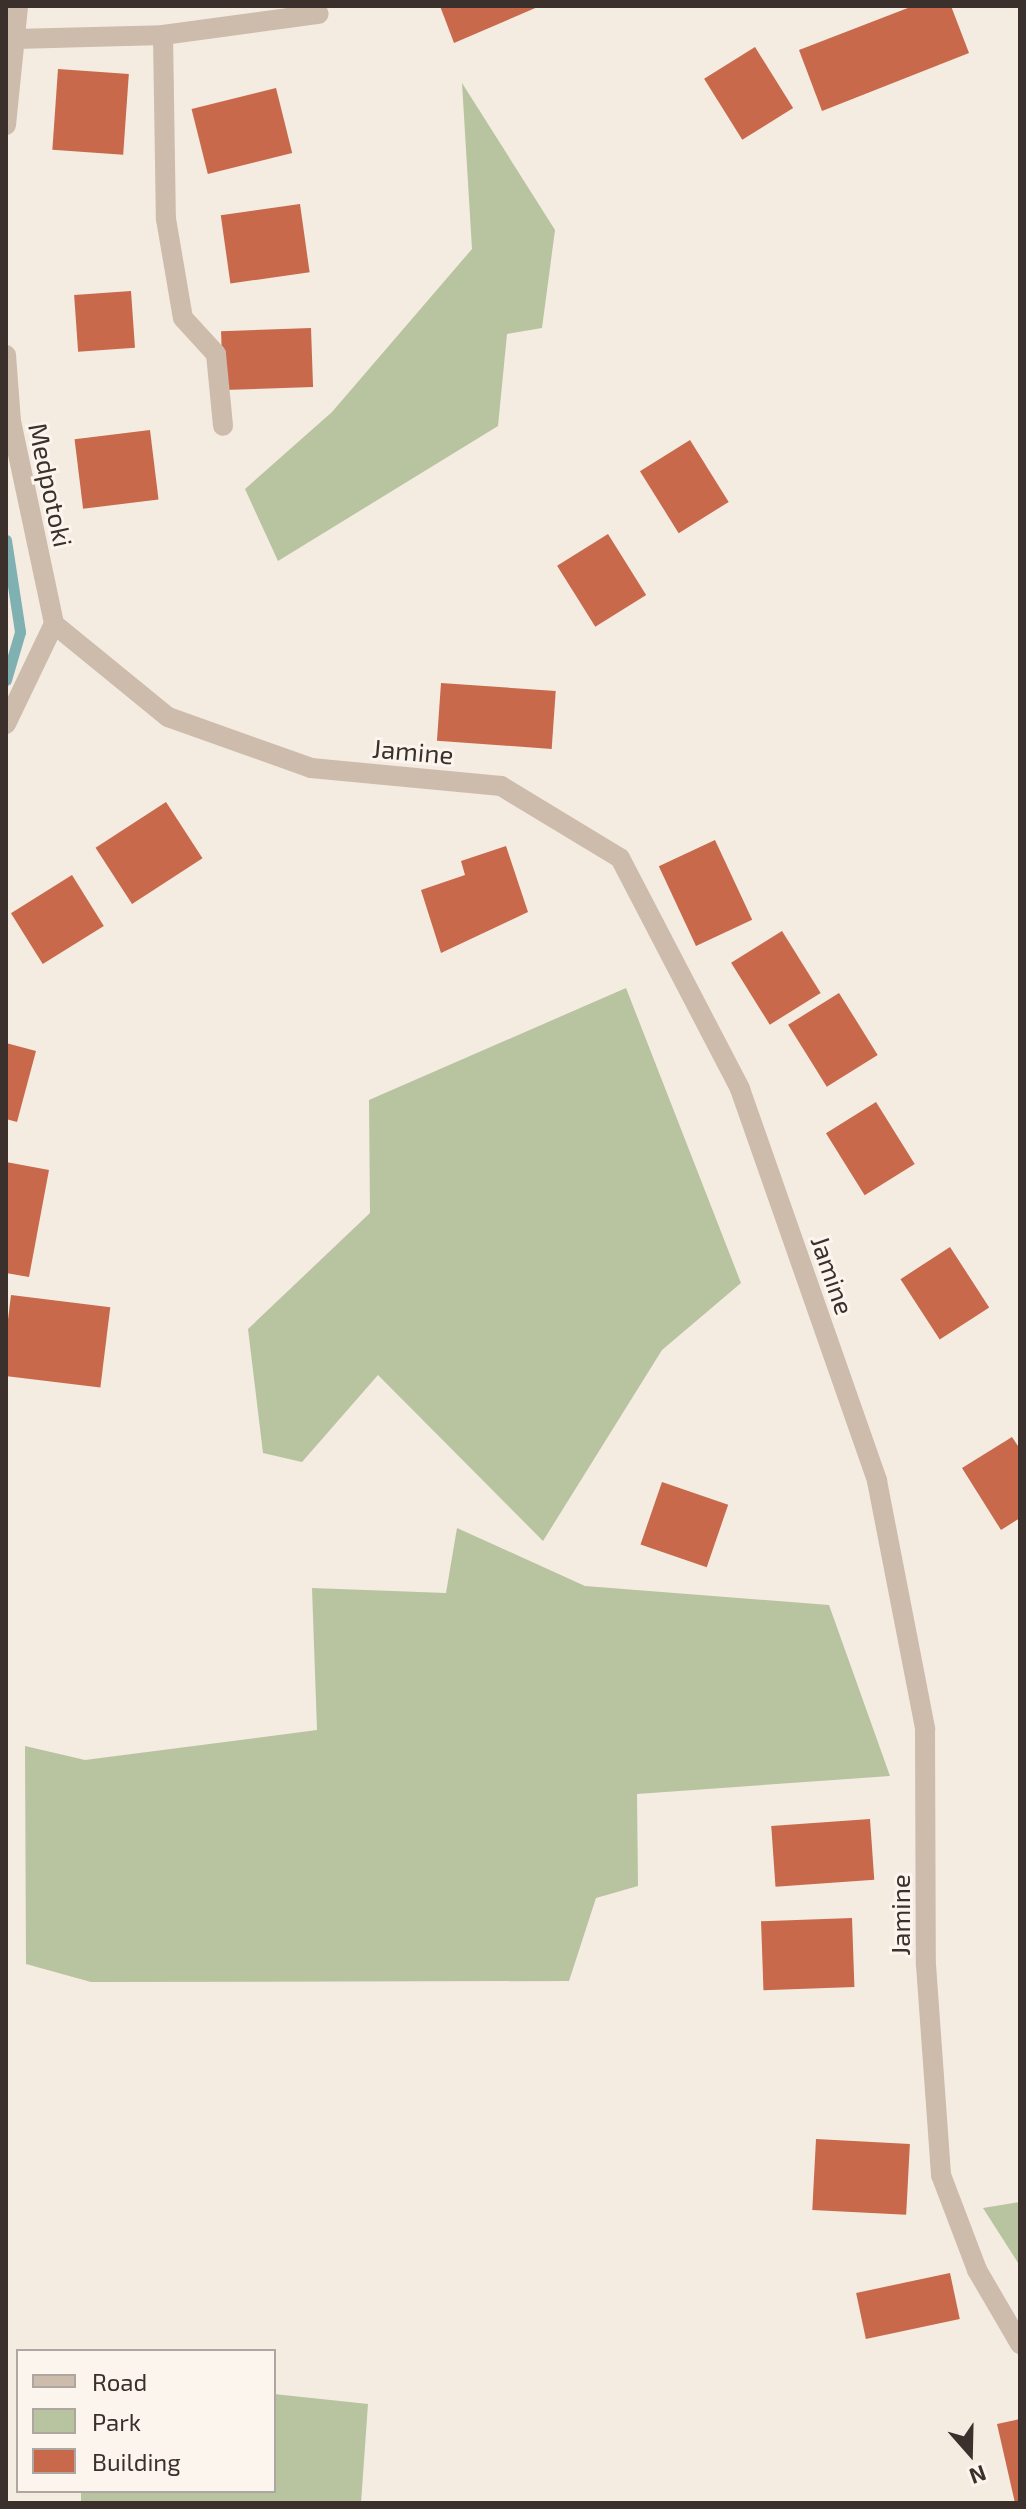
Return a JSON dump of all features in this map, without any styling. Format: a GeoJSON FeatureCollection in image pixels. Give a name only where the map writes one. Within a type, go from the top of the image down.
{"type":"FeatureCollection","features":[{"type":"Feature","properties":{"kind":"street"},"geometry":{"type":"LineString","coordinates":[[6,125],[18,6]]}},
{"type":"Feature","properties":{"kind":"street"},"geometry":{"type":"LineString","coordinates":[[15,39],[163,35],[319,14]]}},
{"type":"Feature","properties":{"kind":"street"},"geometry":{"type":"LineString","coordinates":[[163,35],[166,219],[183,318],[216,354],[223,426]]}},
{"type":"Feature","properties":{"kind":"street","name":"Medpotoki"},"geometry":{"type":"LineString","coordinates":[[6,355],[11,421],[54,624]]}},
{"type":"Feature","properties":{"kind":"street"},"geometry":{"type":"LineString","coordinates":[[6,724],[54,624]]}},
{"type":"Feature","properties":{"kind":"street","name":"Jamine"},"geometry":{"type":"LineString","coordinates":[[54,624],[168,717],[311,768],[501,786],[620,858],[740,1089],[877,1481],[925,1729],[926,1965],[941,2175],[977,2270],[1020,2344]]}},
{"type":"Feature","properties":{"kind":"green space"},"geometry":{"type":"Polygon","coordinates":[[[462,83],[555,230],[542,328],[507,334],[498,426],[278,561],[245,489],[332,412],[472,249],[462,83]]]}},
{"type":"Feature","properties":{"kind":"green space"},"geometry":{"type":"Polygon","coordinates":[[[626,988],[741,1283],[662,1350],[543,1541],[378,1375],[302,1462],[263,1453],[248,1329],[370,1213],[369,1100],[626,988]]]}},
{"type":"Feature","properties":{"kind":"green space"},"geometry":{"type":"Polygon","coordinates":[[[457,1528],[585,1586],[829,1605],[890,1776],[637,1794],[638,1886],[596,1898],[569,1981],[91,1982],[26,1964],[25,1746],[85,1760],[317,1730],[312,1588],[446,1593],[457,1528]]]}},
{"type":"Feature","properties":{"kind":"green space"},"geometry":{"type":"Polygon","coordinates":[[[1020,2202],[1020,2266],[983,2208],[1020,2202]]]}},
{"type":"Feature","properties":{"kind":"green space"},"geometry":{"type":"Polygon","coordinates":[[[276,2394],[368,2404],[361,2503],[81,2503],[81,2493],[276,2493],[276,2394]]]}},
{"type":"Feature","properties":{"kind":"building"},"geometry":{"type":"Polygon","coordinates":[[[440,6],[540,6],[454,43],[440,6]]]}},
{"type":"Feature","properties":{"kind":"building"},"geometry":{"type":"Polygon","coordinates":[[[913,6],[951,6],[969,53],[822,111],[799,50],[913,6]]]}},
{"type":"Feature","properties":{"kind":"building"},"geometry":{"type":"Polygon","coordinates":[[[755,47],[793,108],[742,140],[704,79],[755,47]]]}},
{"type":"Feature","properties":{"kind":"building"},"geometry":{"type":"Polygon","coordinates":[[[58,69],[129,74],[123,155],[52,150],[58,69]]]}},
{"type":"Feature","properties":{"kind":"building"},"geometry":{"type":"Polygon","coordinates":[[[276,88],[292,153],[208,174],[192,109],[276,88]]]}},
{"type":"Feature","properties":{"kind":"building"},"geometry":{"type":"Polygon","coordinates":[[[300,204],[310,272],[230,283],[221,215],[300,204]]]}},
{"type":"Feature","properties":{"kind":"building"},"geometry":{"type":"Polygon","coordinates":[[[131,291],[135,348],[78,352],[74,295],[131,291]]]}},
{"type":"Feature","properties":{"kind":"building"},"geometry":{"type":"Polygon","coordinates":[[[311,328],[313,387],[223,390],[221,331],[311,328]]]}},
{"type":"Feature","properties":{"kind":"building"},"geometry":{"type":"Polygon","coordinates":[[[150,430],[159,499],[83,509],[75,439],[150,430]]]}},
{"type":"Feature","properties":{"kind":"building"},"geometry":{"type":"Polygon","coordinates":[[[690,440],[729,502],[679,533],[640,471],[690,440]]]}},
{"type":"Feature","properties":{"kind":"building"},"geometry":{"type":"Polygon","coordinates":[[[608,534],[646,595],[595,627],[557,566],[608,534]]]}},
{"type":"Feature","properties":{"kind":"building"},"geometry":{"type":"Polygon","coordinates":[[[441,683],[556,691],[552,749],[437,741],[441,683]]]}},
{"type":"Feature","properties":{"kind":"building"},"geometry":{"type":"Polygon","coordinates":[[[166,802],[202,858],[132,904],[96,848],[166,802]]]}},
{"type":"Feature","properties":{"kind":"building"},"geometry":{"type":"Polygon","coordinates":[[[715,840],[752,920],[696,946],[659,866],[715,840]]]}},
{"type":"Feature","properties":{"kind":"building"},"geometry":{"type":"Polygon","coordinates":[[[506,846],[528,912],[441,953],[421,890],[465,875],[461,861],[506,846]]]}},
{"type":"Feature","properties":{"kind":"building"},"geometry":{"type":"Polygon","coordinates":[[[72,875],[104,926],[43,964],[11,913],[72,875]]]}},
{"type":"Feature","properties":{"kind":"building"},"geometry":{"type":"Polygon","coordinates":[[[782,931],[821,993],[770,1025],[731,963],[782,931]]]}},
{"type":"Feature","properties":{"kind":"building"},"geometry":{"type":"Polygon","coordinates":[[[839,993],[878,1055],[827,1087],[788,1025],[839,993]]]}},
{"type":"Feature","properties":{"kind":"building"},"geometry":{"type":"Polygon","coordinates":[[[6,1043],[36,1051],[17,1122],[6,1119],[6,1043]]]}},
{"type":"Feature","properties":{"kind":"building"},"geometry":{"type":"Polygon","coordinates":[[[876,1102],[915,1164],[865,1195],[826,1133],[876,1102]]]}},
{"type":"Feature","properties":{"kind":"building"},"geometry":{"type":"Polygon","coordinates":[[[6,1162],[49,1170],[29,1277],[6,1273],[6,1162]]]}},
{"type":"Feature","properties":{"kind":"building"},"geometry":{"type":"Polygon","coordinates":[[[950,1247],[989,1307],[940,1340],[901,1279],[950,1247]]]}},
{"type":"Feature","properties":{"kind":"building"},"geometry":{"type":"Polygon","coordinates":[[[11,1295],[110,1307],[100,1388],[6,1376],[6,1336],[11,1295]]]}},
{"type":"Feature","properties":{"kind":"building"},"geometry":{"type":"Polygon","coordinates":[[[1012,1437],[1020,1449],[1020,1518],[1001,1530],[962,1468],[1012,1437]]]}},
{"type":"Feature","properties":{"kind":"building"},"geometry":{"type":"Polygon","coordinates":[[[662,1482],[728,1505],[707,1567],[641,1544],[662,1482]]]}},
{"type":"Feature","properties":{"kind":"building"},"geometry":{"type":"Polygon","coordinates":[[[870,1819],[874,1880],[775,1887],[771,1826],[870,1819]]]}},
{"type":"Feature","properties":{"kind":"building"},"geometry":{"type":"Polygon","coordinates":[[[852,1918],[854,1987],[763,1990],[761,1921],[852,1918]]]}},
{"type":"Feature","properties":{"kind":"building"},"geometry":{"type":"Polygon","coordinates":[[[816,2139],[910,2144],[906,2215],[812,2210],[816,2139]]]}},
{"type":"Feature","properties":{"kind":"building"},"geometry":{"type":"Polygon","coordinates":[[[950,2273],[960,2319],[866,2339],[856,2293],[950,2273]]]}},
{"type":"Feature","properties":{"kind":"building"},"geometry":{"type":"Polygon","coordinates":[[[1020,2419],[1020,2503],[1015,2503],[997,2424],[1020,2419]]]}},
{"type":"Feature","properties":{"kind":"waterway"},"geometry":{"type":"LineString","coordinates":[[6,540],[20,632],[6,680]]}}]}
